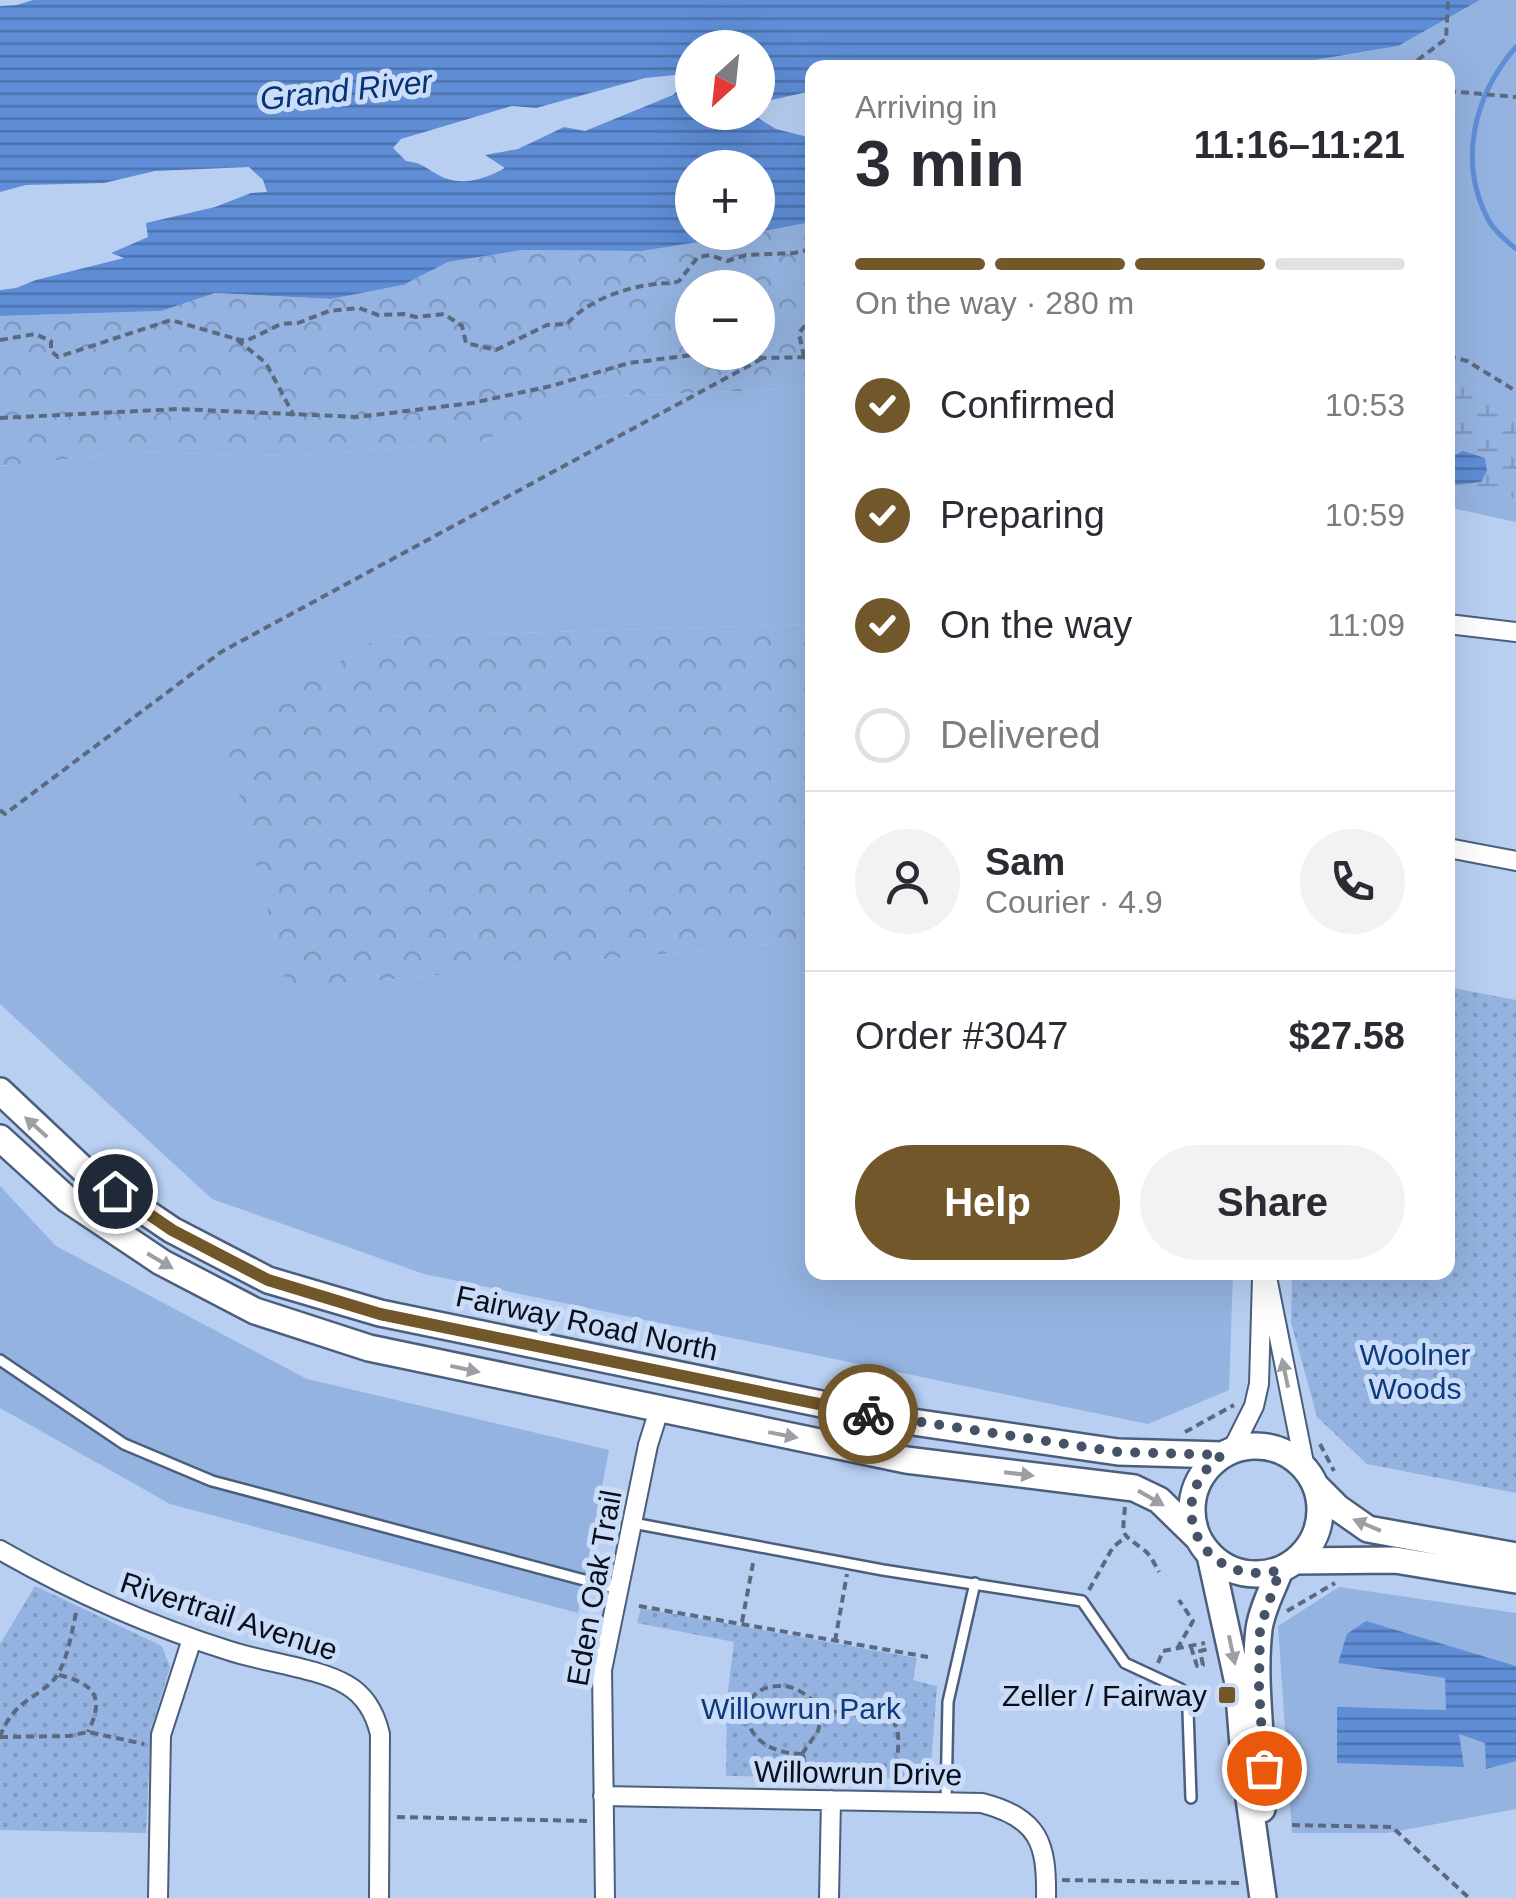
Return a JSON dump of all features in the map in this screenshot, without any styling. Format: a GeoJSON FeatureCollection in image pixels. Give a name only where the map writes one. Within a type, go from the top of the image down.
{"type":"FeatureCollection","features":[{"type":"Feature","properties":{"kind":"main road","name":"Fairway Road North"},"geometry":{"type":"LineString","coordinates":[[0,1091],[86,1172],[172,1230],[268,1280],[361,1308],[899,1420],[1118,1452],[1227,1452]]}},
{"type":"Feature","properties":{"kind":"main road"},"geometry":{"type":"LineString","coordinates":[[0,1138],[67,1199],[161,1262],[255,1311],[369,1348],[906,1460],[1134,1488],[1160,1500],[1204,1546],[1235,1570],[1254,1574],[1288,1565],[1396,1560],[1516,1580]]}},
{"type":"Feature","properties":{"kind":"main road"},"geometry":{"type":"LineString","coordinates":[[1259,1859],[1245,1770],[1235,1664],[1204,1546],[1192,1518],[1193,1494],[1204,1471],[1227,1452],[1256,1445],[1272,1447],[1292,1456],[1321,1479],[1338,1508],[1368,1529],[1516,1556]]}},
{"type":"Feature","properties":{"kind":"main road"},"geometry":{"type":"LineString","coordinates":[[1253,1890],[1259,1859],[1264,1768],[1260,1628],[1288,1565],[1316,1534],[1321,1479]]}},
{"type":"Feature","properties":{"kind":"street"},"geometry":{"type":"LineString","coordinates":[[1455,625],[1516,632]]}},
{"type":"Feature","properties":{"kind":"street"},"geometry":{"type":"LineString","coordinates":[[1455,849],[1516,861]]}},
{"type":"Feature","properties":{"kind":"street"},"geometry":{"type":"LineString","coordinates":[[1227,1452],[1254,1406],[1259,1384],[1264,1280]]}},
{"type":"Feature","properties":{"kind":"street"},"geometry":{"type":"LineString","coordinates":[[1266,1280],[1321,1479]]}},
{"type":"Feature","properties":{"kind":"street","name":"Eden Oak Trail"},"geometry":{"type":"LineString","coordinates":[[605,1898],[602,1670],[631,1523],[659,1410]]}},
{"type":"Feature","properties":{"kind":"street","name":"Rivertrail Avenue"},"geometry":{"type":"LineString","coordinates":[[0,1550],[82,1593],[192,1638],[338,1680],[366,1701],[380,1734],[379,1898]]}},
{"type":"Feature","properties":{"kind":"street"},"geometry":{"type":"LineString","coordinates":[[158,1898],[160,1747],[166,1713],[192,1638]]}},
{"type":"Feature","properties":{"kind":"street","name":"Willowrun Drive"},"geometry":{"type":"LineString","coordinates":[[603,1796],[982,1803],[1024,1820],[1038,1839],[1047,1860],[1046,1898]]}},
{"type":"Feature","properties":{"kind":"street"},"geometry":{"type":"LineString","coordinates":[[830,1898],[831,1800]]}},
{"type":"Feature","properties":{"kind":"lane"},"geometry":{"type":"LineString","coordinates":[[0,1360],[124,1444],[212,1480],[618,1589]]}},
{"type":"Feature","properties":{"kind":"lane"},"geometry":{"type":"LineString","coordinates":[[631,1523],[1082,1601],[1125,1662],[1181,1689],[1188,1711],[1191,1798]]}},
{"type":"Feature","properties":{"kind":"lane"},"geometry":{"type":"LineString","coordinates":[[946,1802],[948,1702],[976,1583]]}},
{"type":"Feature","properties":{"kind":"path"},"geometry":{"type":"LineString","coordinates":[[1419,60],[1443,43],[1448,34],[1448,0]]}},
{"type":"Feature","properties":{"kind":"path"},"geometry":{"type":"LineString","coordinates":[[1455,91],[1516,98]]}},
{"type":"Feature","properties":{"kind":"path"},"geometry":{"type":"LineString","coordinates":[[0,340],[35,334],[52,341],[52,351],[58,357],[171,320],[246,341],[281,324],[359,308],[378,315],[444,314],[462,326],[466,343],[496,350],[547,325],[567,324],[580,308],[604,298],[679,281],[698,257],[710,255],[727,260],[805,251]]}},
{"type":"Feature","properties":{"kind":"path"},"geometry":{"type":"LineString","coordinates":[[775,358],[804,357],[799,333],[805,326]]}},
{"type":"Feature","properties":{"kind":"path"},"geometry":{"type":"LineString","coordinates":[[236,339],[266,364],[294,416]]}},
{"type":"Feature","properties":{"kind":"path"},"geometry":{"type":"LineString","coordinates":[[0,418],[178,409],[358,418],[472,403],[551,386],[629,363],[675,357]]}},
{"type":"Feature","properties":{"kind":"path"},"geometry":{"type":"LineString","coordinates":[[1455,358],[1468,361],[1516,391]]}},
{"type":"Feature","properties":{"kind":"path"},"geometry":{"type":"LineString","coordinates":[[0,810],[6,814],[220,652],[741,370]]}},
{"type":"Feature","properties":{"kind":"path"},"geometry":{"type":"LineString","coordinates":[[1171,1439],[1242,1401]]}},
{"type":"Feature","properties":{"kind":"path"},"geometry":{"type":"LineString","coordinates":[[1318,1440],[1321,1479]]}},
{"type":"Feature","properties":{"kind":"path"},"geometry":{"type":"LineString","coordinates":[[1125,1507],[1126,1537],[1133,1546],[1145,1550],[1159,1572]]}},
{"type":"Feature","properties":{"kind":"path"},"geometry":{"type":"LineString","coordinates":[[1082,1601],[1113,1547],[1126,1537]]}},
{"type":"Feature","properties":{"kind":"path"},"geometry":{"type":"LineString","coordinates":[[742,1624],[754,1558]]}},
{"type":"Feature","properties":{"kind":"path"},"geometry":{"type":"LineString","coordinates":[[835,1641],[847,1574]]}},
{"type":"Feature","properties":{"kind":"path"},"geometry":{"type":"LineString","coordinates":[[1276,1617],[1346,1576]]}},
{"type":"Feature","properties":{"kind":"path"},"geometry":{"type":"LineString","coordinates":[[82,1593],[58,1675],[17,1707],[0,1737],[88,1732],[160,1747]]}},
{"type":"Feature","properties":{"kind":"path"},"geometry":{"type":"LineString","coordinates":[[1177,1649],[1193,1622],[1180,1600]]}},
{"type":"Feature","properties":{"kind":"path"},"geometry":{"type":"LineString","coordinates":[[639,1606],[928,1658]]}},
{"type":"Feature","properties":{"kind":"path"},"geometry":{"type":"LineString","coordinates":[[1156,1667],[1163,1651],[1202,1644]]}},
{"type":"Feature","properties":{"kind":"path"},"geometry":{"type":"LineString","coordinates":[[1192,1647],[1197,1666],[1203,1665],[1200,1651],[1216,1648]]}},
{"type":"Feature","properties":{"kind":"path"},"geometry":{"type":"LineString","coordinates":[[58,1675],[82,1680],[94,1693],[98,1706],[88,1732]]}},
{"type":"Feature","properties":{"kind":"path"},"geometry":{"type":"LineString","coordinates":[[802,1754],[784,1754],[763,1745],[751,1733],[746,1718],[758,1693],[772,1686],[788,1686],[803,1691],[823,1709],[877,1710],[896,1727],[900,1739],[892,1781],[894,1801]]}},
{"type":"Feature","properties":{"kind":"path"},"geometry":{"type":"LineString","coordinates":[[811,1800],[802,1754],[818,1731],[823,1709]]}},
{"type":"Feature","properties":{"kind":"path"},"geometry":{"type":"LineString","coordinates":[[394,1817],[592,1820]]}},
{"type":"Feature","properties":{"kind":"path"},"geometry":{"type":"LineString","coordinates":[[1292,1825],[1392,1827],[1469,1898]]}},
{"type":"Feature","properties":{"kind":"path"},"geometry":{"type":"LineString","coordinates":[[1060,1880],[1253,1890]]}},
{"type":"Feature","properties":{"kind":"green space"},"geometry":{"type":"Polygon","coordinates":[[[1480,0],[1516,0],[1516,413],[1462,380],[1455,385],[1455,60],[1319,60],[1398,46],[1480,0]]]}},
{"type":"Feature","properties":{"kind":"green space"},"geometry":{"type":"Polygon","coordinates":[[[805,223],[805,388],[595,397],[482,441],[290,456],[134,452],[0,466],[0,316],[160,311],[215,293],[331,299],[403,285],[448,262],[522,250],[642,251],[675,245],[675,250],[775,250],[775,228],[805,223]]]}},
{"type":"Feature","properties":{"kind":"green space"},"geometry":{"type":"Polygon","coordinates":[[[1462,380],[1516,413],[1516,499],[1497,491],[1455,494],[1463,451],[1455,455],[1455,385],[1462,380]]]}},
{"type":"Feature","properties":{"kind":"green space"},"geometry":{"type":"Polygon","coordinates":[[[805,388],[805,624],[381,637],[287,989],[805,941],[805,1280],[1233,1280],[1229,1390],[1148,1424],[424,1274],[212,1199],[0,1004],[0,466],[134,452],[290,456],[482,441],[595,397],[805,388]]]}},
{"type":"Feature","properties":{"kind":"green space"},"geometry":{"type":"Polygon","coordinates":[[[1497,491],[1516,499],[1516,522],[1455,509],[1455,494],[1497,491]]]}},
{"type":"Feature","properties":{"kind":"green space"},"geometry":{"type":"Polygon","coordinates":[[[805,624],[805,941],[287,989],[224,733],[380,637],[805,624]]]}},
{"type":"Feature","properties":{"kind":"green space","name":"Woolner Woods"},"geometry":{"type":"Polygon","coordinates":[[[1455,988],[1516,1000],[1516,1493],[1367,1464],[1317,1417],[1291,1322],[1292,1280],[1455,1280],[1455,988]]]}},
{"type":"Feature","properties":{"kind":"green space"},"geometry":{"type":"Polygon","coordinates":[[[0,1186],[56,1246],[307,1379],[609,1450],[578,1613],[170,1504],[0,1408],[0,1186]]]}},
{"type":"Feature","properties":{"kind":"green space"},"geometry":{"type":"Polygon","coordinates":[[[35,1586],[162,1646],[170,1667],[151,1729],[146,1833],[0,1830],[0,1644],[35,1586]]]}},
{"type":"Feature","properties":{"kind":"green space"},"geometry":{"type":"Polygon","coordinates":[[[1339,1587],[1516,1613],[1516,1809],[1388,1833],[1292,1833],[1278,1626],[1339,1587]]]}},
{"type":"Feature","properties":{"kind":"green space","name":"Willowrun Park"},"geometry":{"type":"Polygon","coordinates":[[[641,1608],[917,1658],[913,1680],[937,1686],[930,1779],[726,1776],[727,1698],[734,1642],[637,1623],[641,1608]]]}},
{"type":"Feature","properties":{"kind":"water","name":"Grand River"},"geometry":{"type":"Polygon","coordinates":[[[33,0],[1480,0],[1398,46],[1315,60],[805,60],[805,93],[775,99],[775,30],[675,30],[675,75],[645,78],[536,108],[512,106],[401,139],[393,148],[406,161],[444,178],[479,179],[505,168],[485,155],[518,149],[564,127],[585,131],[675,93],[675,130],[775,128],[805,136],[805,223],[775,229],[775,150],[675,150],[675,246],[642,251],[522,250],[448,262],[403,285],[331,299],[215,293],[161,311],[0,316],[0,290],[124,258],[111,253],[148,237],[146,223],[215,207],[251,193],[267,192],[263,180],[249,167],[155,171],[104,183],[26,185],[0,192],[0,6],[33,0]]]}},
{"type":"Feature","properties":{"kind":"water"},"geometry":{"type":"Polygon","coordinates":[[[1463,451],[1485,458],[1487,471],[1481,482],[1455,484],[1455,455],[1463,451]]]}},
{"type":"Feature","properties":{"kind":"water"},"geometry":{"type":"Polygon","coordinates":[[[1366,1621],[1516,1666],[1516,1761],[1486,1769],[1485,1743],[1459,1734],[1464,1767],[1337,1763],[1337,1707],[1446,1710],[1445,1678],[1338,1663],[1347,1634],[1366,1621]]]}},
{"type":"Feature","properties":{"kind":"waterway"},"geometry":{"type":"LineString","coordinates":[[1516,47],[1490,86],[1475,130],[1472,153],[1479,199],[1489,221],[1516,249]]}},
{"type":"Feature","properties":{"kind":"way so far"},"geometry":{"type":"LineString","coordinates":[[868,1414],[1118,1452],[1222,1455],[1204,1471],[1193,1494],[1192,1518],[1198,1538],[1210,1555],[1235,1570],[1266,1574],[1280,1570],[1263,1612],[1258,1647],[1264,1768]]}},
{"type":"Feature","properties":{"kind":"place","name":"Zeller / Fairway"},"geometry":{"type":"Point","coordinates":[1227,1695]}},
{"type":"Feature","properties":{"kind":"route"},"geometry":{"type":"LineString","coordinates":[[115,1191],[172,1230],[268,1280],[380,1314],[868,1414]]}}]}
